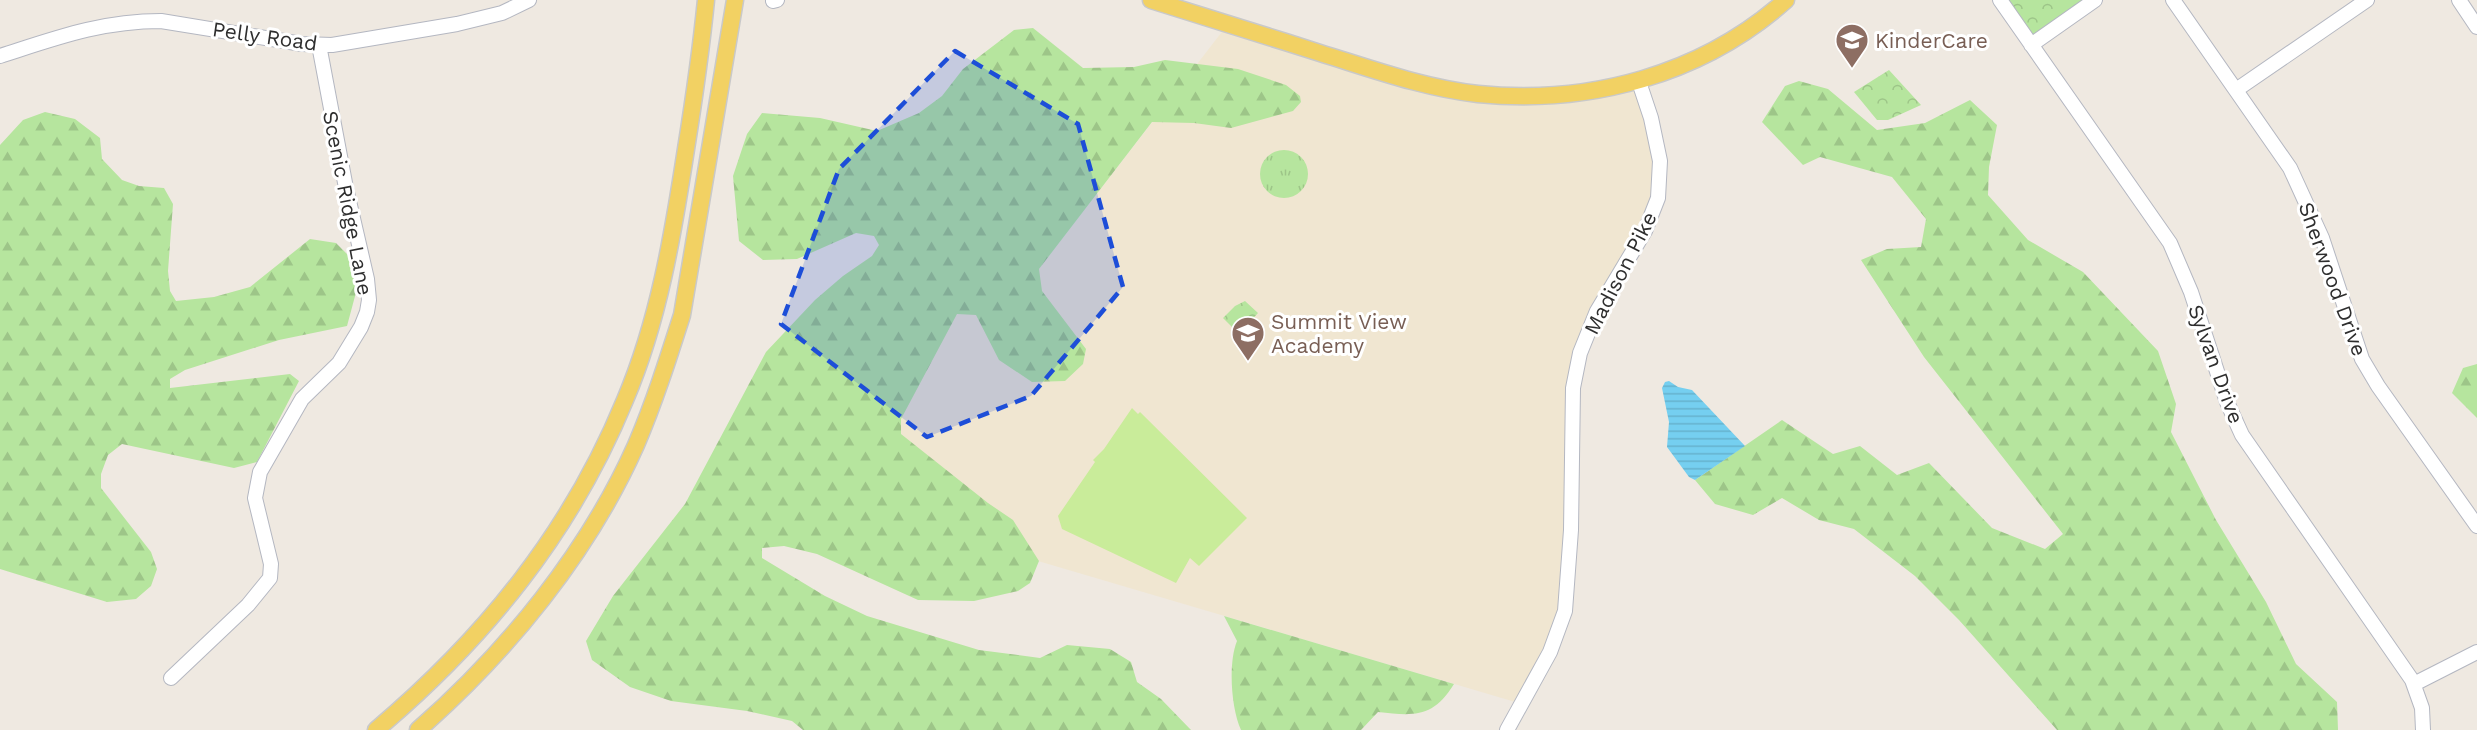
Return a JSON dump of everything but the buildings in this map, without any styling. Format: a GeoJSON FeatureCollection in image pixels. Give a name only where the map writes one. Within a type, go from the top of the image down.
{"type":"FeatureCollection","features":[{"type":"Feature","properties":{"kind":"main road"},"geometry":{"type":"LineString","coordinates":[[376,730],[432,682],[495,614],[561,525],[613,428],[642,355],[659,296],[673,232],[702,41],[706,0]]}},
{"type":"Feature","properties":{"kind":"main road"},"geometry":{"type":"LineString","coordinates":[[418,730],[488,662],[551,585],[592,525],[636,445],[682,315],[735,0]]}},
{"type":"Feature","properties":{"kind":"main road"},"geometry":{"type":"LineString","coordinates":[[1151,0],[1362,66],[1456,90],[1479,94],[1549,96],[1639,82],[1714,51],[1748,30],[1786,0]]}},
{"type":"Feature","properties":{"kind":"street","name":"Pelly Road"},"geometry":{"type":"LineString","coordinates":[[0,56],[98,25],[144,21],[161,21],[319,45],[375,39],[457,24],[502,13],[529,0]]}},
{"type":"Feature","properties":{"kind":"street","name":"Sylvan Drive"},"geometry":{"type":"LineString","coordinates":[[2000,0],[2170,243],[2191,292],[2227,402],[2242,435],[2414,684],[2422,708],[2423,730]]}},
{"type":"Feature","properties":{"kind":"street"},"geometry":{"type":"LineString","coordinates":[[2031,45],[2095,0]]}},
{"type":"Feature","properties":{"kind":"street","name":"Sherwood Drive"},"geometry":{"type":"LineString","coordinates":[[2173,0],[2289,168],[2322,238],[2362,359],[2378,386],[2477,525]]}},
{"type":"Feature","properties":{"kind":"street"},"geometry":{"type":"LineString","coordinates":[[2236,90],[2367,0]]}},
{"type":"Feature","properties":{"kind":"street"},"geometry":{"type":"LineString","coordinates":[[2459,0],[2477,27]]}},
{"type":"Feature","properties":{"kind":"street","name":"Scenic Ridge Lane"},"geometry":{"type":"LineString","coordinates":[[171,678],[248,605],[270,578],[272,564],[255,498],[260,472],[302,399],[339,363],[362,327],[367,312],[369,300],[367,279],[344,177],[319,45]]}},
{"type":"Feature","properties":{"kind":"street","name":"Madison Pike"},"geometry":{"type":"LineString","coordinates":[[1506,730],[1550,652],[1565,611],[1570,530],[1573,388],[1580,353],[1597,311],[1645,231],[1658,198],[1660,161],[1651,118],[1639,82]]}},
{"type":"Feature","properties":{"kind":"street"},"geometry":{"type":"LineString","coordinates":[[2414,684],[2477,652]]}},
{"type":"Feature","properties":{"kind":"highlighted area"},"geometry":{"type":"Polygon","coordinates":[[[955,51],[1078,124],[1123,287],[1031,396],[927,437],[781,324],[839,169],[955,51]]]}},
{"type":"Feature","properties":{"kind":"shaded area","name":"Summit View Academy"},"geometry":{"type":"Polygon","coordinates":[[[1228,24],[1479,94],[1639,82],[1651,118],[1658,198],[1580,353],[1565,611],[1522,704],[842,503],[953,297],[1008,309],[1228,24]]]}},
{"type":"Feature","properties":{"kind":"green space"},"geometry":{"type":"Polygon","coordinates":[[[2000,0],[2095,0],[2031,45],[2000,0]]]}},
{"type":"Feature","properties":{"kind":"green space"},"geometry":{"type":"Polygon","coordinates":[[[1033,28],[1083,68],[1134,67],[1165,60],[1238,69],[1286,85],[1300,96],[1301,102],[1293,111],[1231,128],[1194,123],[1152,122],[1039,269],[1042,291],[1086,349],[1083,364],[1065,381],[1032,382],[999,360],[976,315],[957,314],[901,419],[901,434],[1013,520],[1039,561],[1030,583],[1018,591],[974,601],[918,600],[817,554],[784,546],[762,548],[762,558],[825,596],[867,616],[979,650],[1040,658],[1067,645],[1110,649],[1131,662],[1137,682],[1161,699],[1191,730],[803,730],[792,721],[747,711],[671,701],[630,687],[592,660],[586,641],[613,596],[685,504],[766,352],[815,300],[843,276],[872,256],[879,245],[874,236],[856,233],[797,259],[763,260],[739,241],[733,176],[747,134],[762,113],[820,118],[877,131],[919,113],[942,96],[963,69],[1014,30],[1033,28]]]}},
{"type":"Feature","properties":{"kind":"green space"},"geometry":{"type":"Polygon","coordinates":[[[1889,70],[1921,105],[1888,120],[1877,120],[1854,92],[1889,70]]]}},
{"type":"Feature","properties":{"kind":"green space"},"geometry":{"type":"Polygon","coordinates":[[[1799,81],[1828,89],[1877,130],[1925,123],[1970,100],[1997,125],[1989,167],[1988,195],[2028,240],[2083,272],[2158,351],[2176,404],[2171,432],[2216,520],[2266,602],[2296,664],[2337,702],[2338,730],[2057,730],[1959,620],[1915,576],[1854,529],[1819,520],[1782,498],[1753,515],[1715,504],[1695,480],[1782,420],[1833,454],[1860,446],[1897,475],[1929,463],[1992,528],[2045,549],[2063,534],[1924,357],[1861,260],[1887,249],[1921,247],[1926,219],[1892,177],[1820,157],[1803,165],[1762,122],[1785,86],[1799,81]]]}},
{"type":"Feature","properties":{"kind":"green space"},"geometry":{"type":"Polygon","coordinates":[[[45,112],[75,119],[100,138],[102,159],[122,180],[139,186],[164,188],[173,204],[168,271],[170,291],[176,301],[214,297],[250,287],[310,239],[336,243],[349,256],[358,285],[347,326],[279,340],[185,370],[170,379],[170,388],[290,374],[299,381],[257,462],[234,468],[122,444],[108,455],[101,474],[101,488],[151,552],[157,569],[151,586],[136,599],[107,602],[0,569],[0,145],[23,120],[45,112]]]}},
{"type":"Feature","properties":{"kind":"green space"},"geometry":{"type":"Polygon","coordinates":[[[1279,150],[1289,150],[1301,157],[1308,169],[1308,179],[1301,191],[1289,198],[1279,198],[1264,187],[1260,179],[1260,169],[1271,154],[1279,150]]]}},
{"type":"Feature","properties":{"kind":"green space"},"geometry":{"type":"Polygon","coordinates":[[[1245,301],[1258,313],[1239,334],[1223,318],[1235,306],[1245,301]]]}},
{"type":"Feature","properties":{"kind":"green space"},"geometry":{"type":"Polygon","coordinates":[[[2477,364],[2477,418],[2452,393],[2463,368],[2477,364]]]}},
{"type":"Feature","properties":{"kind":"green space"},"geometry":{"type":"Polygon","coordinates":[[[1132,408],[1138,414],[1140,412],[1247,518],[1199,566],[1190,558],[1176,583],[1062,529],[1058,516],[1095,462],[1093,460],[1104,449],[1132,408]]]}},
{"type":"Feature","properties":{"kind":"green space"},"geometry":{"type":"Polygon","coordinates":[[[1224,616],[1454,684],[1446,695],[1430,709],[1412,714],[1378,712],[1361,730],[1241,730],[1235,710],[1232,686],[1232,661],[1237,641],[1224,616]]]}},
{"type":"Feature","properties":{"kind":"water"},"geometry":{"type":"Polygon","coordinates":[[[1669,381],[1678,387],[1692,390],[1745,446],[1695,480],[1689,477],[1667,447],[1669,422],[1662,388],[1665,382],[1669,381]]]}},
{"type":"Feature","properties":{"kind":"place","name":"KinderCare"},"geometry":{"type":"Point","coordinates":[1852,69]}},
{"type":"Feature","properties":{"kind":"place","name":"Summit View Academy"},"geometry":{"type":"Point","coordinates":[1248,362]}}]}
